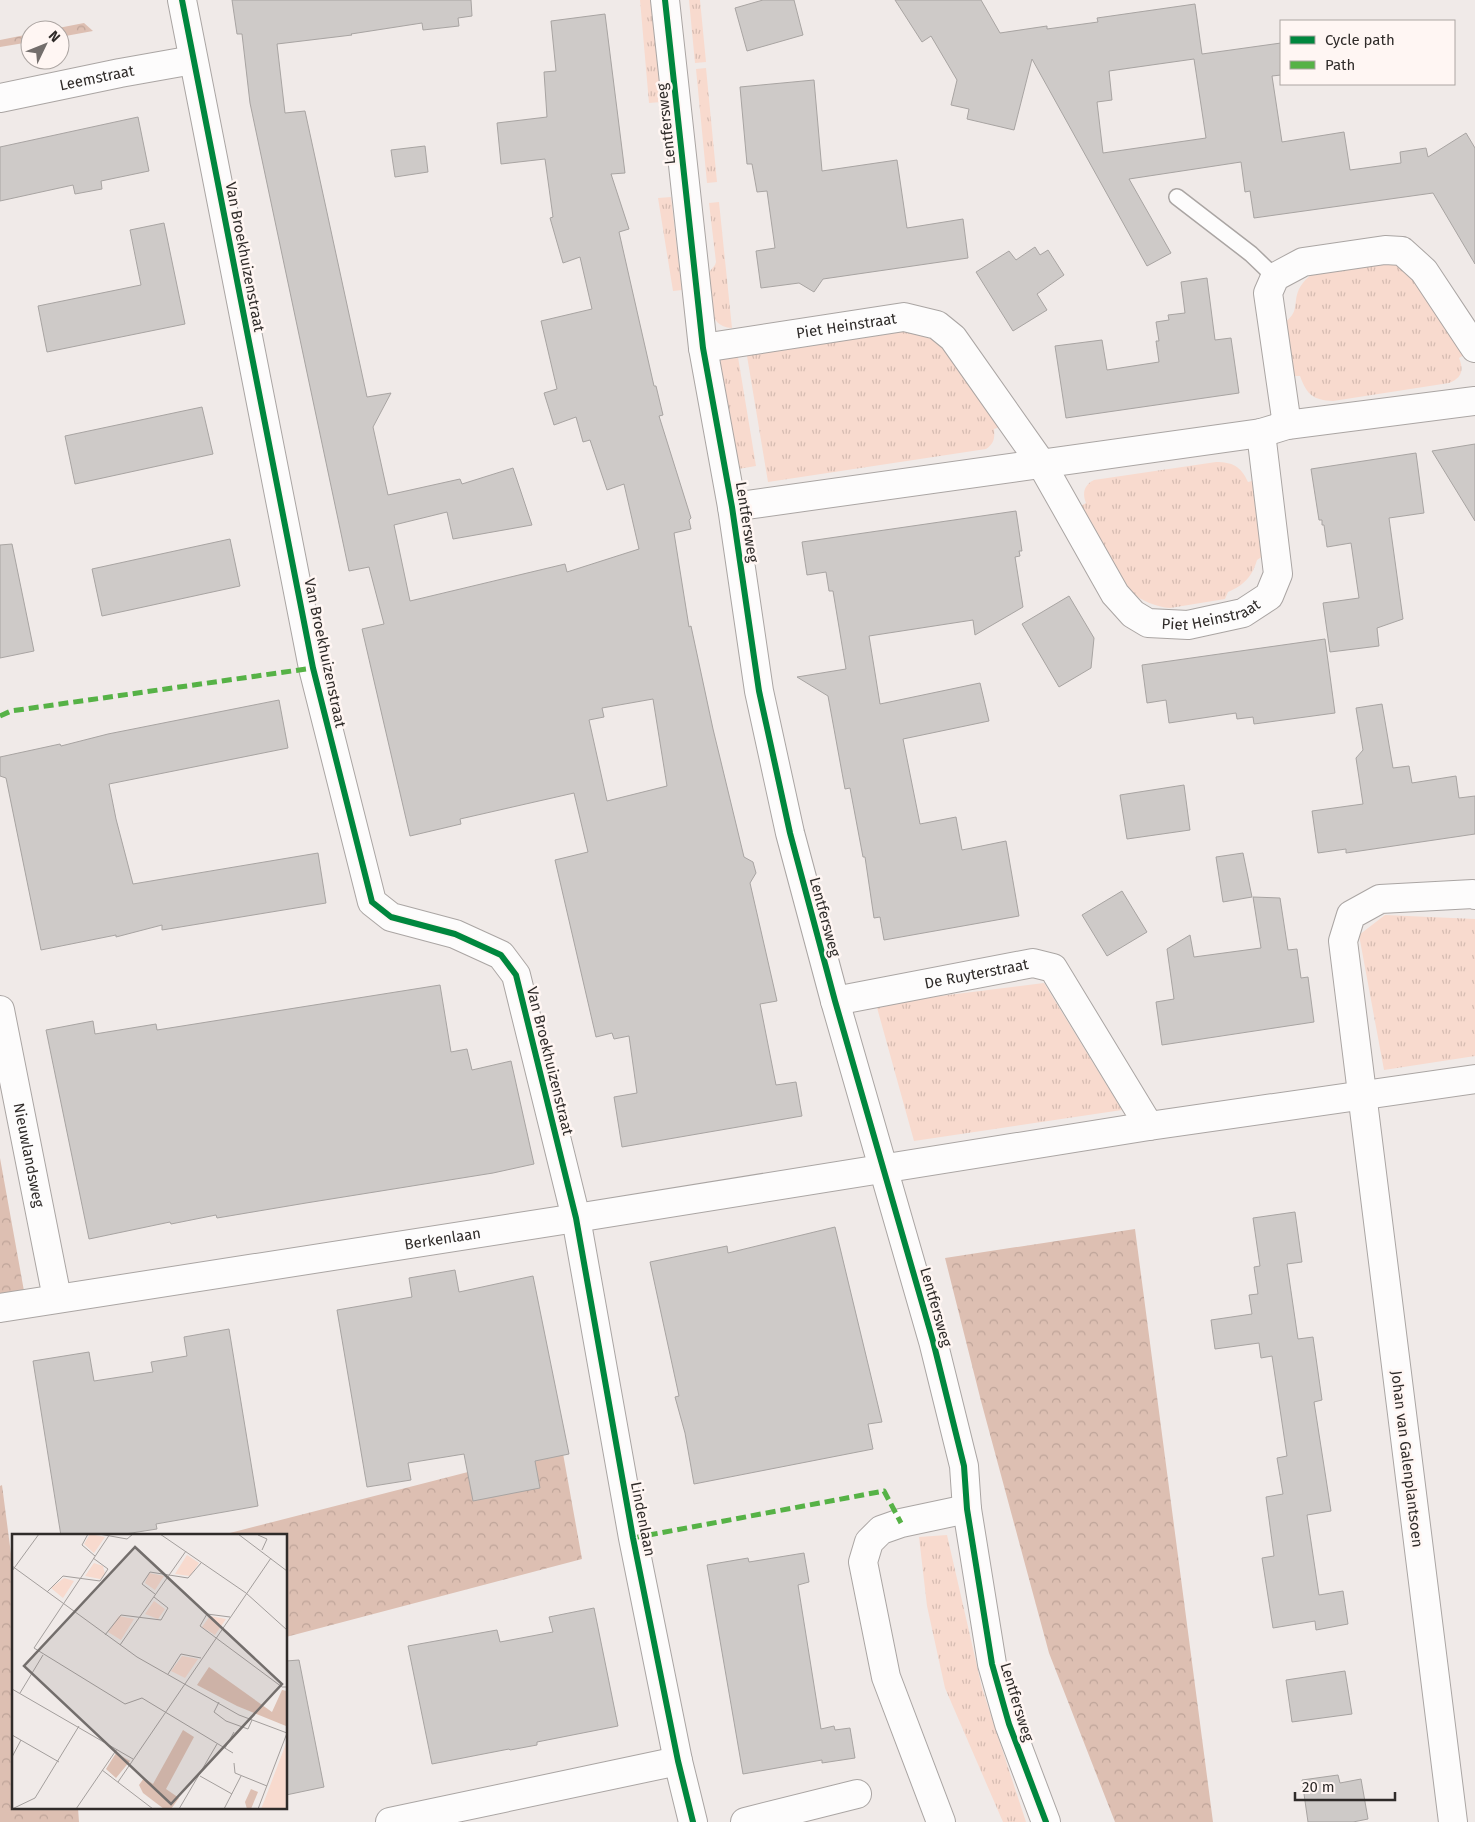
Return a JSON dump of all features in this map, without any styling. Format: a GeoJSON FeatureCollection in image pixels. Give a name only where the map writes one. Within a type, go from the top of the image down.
{"type":"FeatureCollection","features":[{"type":"Feature","properties":{"kind":"street","name":"Van Broekhuizenstraat"},"geometry":{"type":"LineString","coordinates":[[182,0],[313,668],[372,902],[392,917],[455,934],[500,955],[516,975],[576,1218]]}},
{"type":"Feature","properties":{"kind":"street","name":"Lentfersweg"},"geometry":{"type":"LineString","coordinates":[[664,0],[703,348],[732,507],[759,691],[790,833],[835,1001],[933,1342],[962,1456],[967,1509],[992,1664],[1008,1724],[1046,1822]]}},
{"type":"Feature","properties":{"kind":"street","name":"Leemstraat"},"geometry":{"type":"LineString","coordinates":[[0,98],[193,60]]}},
{"type":"Feature","properties":{"kind":"street"},"geometry":{"type":"LineString","coordinates":[[1287,424],[1268,293],[1275,278],[1303,262],[1385,250],[1402,251],[1424,271],[1475,348]]}},
{"type":"Feature","properties":{"kind":"street","name":"Piet Heinstraat"},"geometry":{"type":"LineString","coordinates":[[703,348],[904,317],[937,325],[953,338],[1042,463],[1115,594],[1133,614],[1148,623],[1188,625],[1243,614],[1269,596],[1278,574],[1261,433]]}},
{"type":"Feature","properties":{"kind":"street"},"geometry":{"type":"LineString","coordinates":[[732,507],[1261,433],[1287,424],[1475,401]]}},
{"type":"Feature","properties":{"kind":"street"},"geometry":{"type":"LineString","coordinates":[[1362,1096],[1343,941],[1351,915],[1380,899],[1473,894],[1475,896]]}},
{"type":"Feature","properties":{"kind":"street","name":"De Ruyterstraat"},"geometry":{"type":"LineString","coordinates":[[835,1001],[1033,963],[1053,968],[1149,1126]]}},
{"type":"Feature","properties":{"kind":"street","name":"Nieuwlandsweg"},"geometry":{"type":"LineString","coordinates":[[0,1010],[12,1129],[57,1298]]}},
{"type":"Feature","properties":{"kind":"street"},"geometry":{"type":"LineString","coordinates":[[884,1168],[1149,1126],[1475,1079]]}},
{"type":"Feature","properties":{"kind":"street","name":"Johan van Galenplantsoen"},"geometry":{"type":"LineString","coordinates":[[1362,1096],[1453,1822]]}},
{"type":"Feature","properties":{"kind":"street","name":"Berkenlaan"},"geometry":{"type":"LineString","coordinates":[[0,1308],[884,1168]]}},
{"type":"Feature","properties":{"kind":"street","name":"Lindenlaan"},"geometry":{"type":"LineString","coordinates":[[576,1218],[633,1538],[678,1761],[693,1822]]}},
{"type":"Feature","properties":{"kind":"street"},"geometry":{"type":"LineString","coordinates":[[941,1822],[886,1678],[863,1562],[869,1542],[880,1530],[901,1523],[967,1509]]}},
{"type":"Feature","properties":{"kind":"street"},"geometry":{"type":"LineString","coordinates":[[390,1822],[678,1761]]}},
{"type":"Feature","properties":{"kind":"street"},"geometry":{"type":"LineString","coordinates":[[745,1822],[858,1794]]}},
{"type":"Feature","properties":{"kind":"lane"},"geometry":{"type":"LineString","coordinates":[[1177,197],[1251,254],[1275,278]]}},
{"type":"Feature","properties":{"kind":"green space"},"geometry":{"type":"Polygon","coordinates":[[[640,0],[652,0],[661,102],[649,103],[640,0]]]}},
{"type":"Feature","properties":{"kind":"green space"},"geometry":{"type":"Polygon","coordinates":[[[689,0],[700,0],[706,62],[695,63],[689,0]]]}},
{"type":"Feature","properties":{"kind":"green space"},"geometry":{"type":"Polygon","coordinates":[[[84,23],[93,31],[70,35],[70,26],[84,23]]]}},
{"type":"Feature","properties":{"kind":"green space"},"geometry":{"type":"Polygon","coordinates":[[[20,36],[20,44],[0,47],[0,40],[20,36]]]}},
{"type":"Feature","properties":{"kind":"green space"},"geometry":{"type":"Polygon","coordinates":[[[706,68],[717,182],[707,183],[696,69],[706,68]]]}},
{"type":"Feature","properties":{"kind":"green space"},"geometry":{"type":"Polygon","coordinates":[[[671,197],[682,290],[673,291],[658,198],[671,197]]]}},
{"type":"Feature","properties":{"kind":"green space"},"geometry":{"type":"Polygon","coordinates":[[[719,202],[732,328],[717,322],[713,316],[710,309],[706,276],[716,262],[709,203],[719,202]]]}},
{"type":"Feature","properties":{"kind":"green space"},"geometry":{"type":"Polygon","coordinates":[[[1406,261],[1467,353],[1459,358],[1461,373],[1457,379],[1449,383],[1333,401],[1316,398],[1305,388],[1300,376],[1291,376],[1283,324],[1294,311],[1299,289],[1319,269],[1406,261]]]}},
{"type":"Feature","properties":{"kind":"green space"},"geometry":{"type":"Polygon","coordinates":[[[932,328],[1002,426],[994,429],[993,440],[989,447],[986,449],[768,482],[745,344],[932,328]]]}},
{"type":"Feature","properties":{"kind":"green space"},"geometry":{"type":"Polygon","coordinates":[[[736,345],[756,466],[738,469],[720,365],[721,358],[736,345]]]}},
{"type":"Feature","properties":{"kind":"green space"},"geometry":{"type":"Polygon","coordinates":[[[1216,462],[1235,466],[1242,472],[1248,482],[1256,480],[1266,554],[1257,560],[1247,580],[1228,592],[1225,599],[1170,608],[1144,601],[1131,592],[1079,507],[1086,503],[1084,493],[1086,487],[1094,480],[1216,462]]]}},
{"type":"Feature","properties":{"kind":"green space"},"geometry":{"type":"Polygon","coordinates":[[[1385,915],[1475,919],[1475,1056],[1384,1070],[1359,935],[1385,915]]]}},
{"type":"Feature","properties":{"kind":"green space"},"geometry":{"type":"Polygon","coordinates":[[[1044,983],[1122,1110],[914,1141],[876,1004],[1044,983]]]}},
{"type":"Feature","properties":{"kind":"green space"},"geometry":{"type":"Polygon","coordinates":[[[0,1158],[24,1291],[0,1295],[0,1158]]]}},
{"type":"Feature","properties":{"kind":"green space"},"geometry":{"type":"Polygon","coordinates":[[[1135,1229],[1213,1822],[1115,1822],[1049,1653],[981,1401],[945,1258],[1135,1229]]]}},
{"type":"Feature","properties":{"kind":"green space"},"geometry":{"type":"Polygon","coordinates":[[[562,1448],[582,1559],[288,1636],[288,1534],[226,1534],[562,1448]]]}},
{"type":"Feature","properties":{"kind":"green space"},"geometry":{"type":"Polygon","coordinates":[[[2,1485],[12,1562],[12,1810],[78,1810],[79,1822],[0,1822],[0,1486],[2,1485]]]}},
{"type":"Feature","properties":{"kind":"green space"},"geometry":{"type":"Polygon","coordinates":[[[947,1535],[982,1688],[1026,1822],[1003,1822],[945,1688],[927,1606],[919,1537],[947,1535]]]}},
{"type":"Feature","properties":{"kind":"building"},"geometry":{"type":"Polygon","coordinates":[[[232,0],[471,0],[472,16],[458,18],[459,26],[423,30],[422,23],[352,35],[277,44],[285,113],[305,111],[367,397],[391,393],[373,427],[388,495],[460,479],[462,484],[513,468],[532,525],[453,539],[447,512],[394,525],[410,601],[565,564],[567,572],[639,549],[624,484],[607,490],[590,440],[583,442],[576,417],[554,425],[544,393],[557,389],[541,321],[592,309],[580,257],[563,263],[550,218],[553,217],[545,159],[501,164],[497,123],[547,117],[544,72],[556,71],[551,21],[605,14],[625,173],[611,174],[629,229],[619,232],[654,386],[656,386],[663,415],[659,416],[691,518],[689,520],[691,529],[674,533],[689,627],[691,626],[713,729],[744,857],[753,862],[756,873],[750,883],[777,1001],[760,1004],[776,1085],[796,1082],[802,1116],[622,1147],[614,1097],[637,1093],[629,1036],[614,1039],[612,1033],[596,1037],[555,860],[588,852],[574,793],[460,819],[461,824],[410,836],[362,629],[384,624],[369,567],[349,571],[250,103],[242,34],[237,34],[232,0]],[[653,699],[602,708],[604,717],[589,720],[607,801],[667,786],[653,699]]]}},
{"type":"Feature","properties":{"kind":"building"},"geometry":{"type":"Polygon","coordinates":[[[763,0],[794,0],[803,35],[747,51],[735,8],[763,0]]]}},
{"type":"Feature","properties":{"kind":"building"},"geometry":{"type":"Polygon","coordinates":[[[895,0],[981,0],[1000,33],[1047,26],[1047,29],[1098,22],[1097,18],[1195,4],[1202,54],[1280,43],[1280,75],[1272,76],[1282,142],[1344,132],[1350,170],[1401,163],[1400,152],[1426,148],[1428,157],[1466,133],[1475,148],[1475,264],[1433,193],[1254,218],[1250,191],[1245,192],[1241,162],[1129,179],[1171,253],[1147,266],[1032,59],[1014,130],[967,119],[969,109],[951,105],[957,80],[931,36],[922,42],[895,0]],[[1194,59],[1109,71],[1112,100],[1097,102],[1103,153],[1206,138],[1194,59]]]}},
{"type":"Feature","properties":{"kind":"building"},"geometry":{"type":"Polygon","coordinates":[[[814,80],[822,171],[897,160],[907,228],[963,219],[968,258],[823,279],[814,292],[799,283],[761,288],[756,251],[775,248],[767,191],[757,192],[752,164],[747,164],[740,87],[814,80]]]}},
{"type":"Feature","properties":{"kind":"building"},"geometry":{"type":"Polygon","coordinates":[[[138,117],[149,171],[101,181],[102,189],[75,194],[73,185],[0,201],[0,147],[138,117]]]}},
{"type":"Feature","properties":{"kind":"building"},"geometry":{"type":"Polygon","coordinates":[[[425,146],[428,172],[395,177],[391,150],[425,146]]]}},
{"type":"Feature","properties":{"kind":"building"},"geometry":{"type":"Polygon","coordinates":[[[164,223],[185,324],[47,352],[38,306],[141,285],[130,230],[164,223]]]}},
{"type":"Feature","properties":{"kind":"building"},"geometry":{"type":"Polygon","coordinates":[[[1035,247],[1040,255],[1048,250],[1064,275],[1037,294],[1047,310],[1013,331],[976,272],[1009,251],[1016,260],[1035,247]]]}},
{"type":"Feature","properties":{"kind":"building"},"geometry":{"type":"Polygon","coordinates":[[[1207,278],[1215,340],[1231,338],[1239,393],[1066,418],[1055,346],[1102,340],[1107,370],[1159,362],[1156,341],[1159,341],[1156,322],[1169,320],[1168,315],[1185,313],[1181,282],[1207,278]]]}},
{"type":"Feature","properties":{"kind":"building"},"geometry":{"type":"Polygon","coordinates":[[[202,407],[213,454],[75,484],[65,436],[202,407]]]}},
{"type":"Feature","properties":{"kind":"building"},"geometry":{"type":"Polygon","coordinates":[[[1475,444],[1475,521],[1432,451],[1475,444]]]}},
{"type":"Feature","properties":{"kind":"building"},"geometry":{"type":"Polygon","coordinates":[[[1416,453],[1424,513],[1389,518],[1403,619],[1377,628],[1379,646],[1330,652],[1323,603],[1359,598],[1351,543],[1327,547],[1324,525],[1322,525],[1322,520],[1319,520],[1311,469],[1416,453]]]}},
{"type":"Feature","properties":{"kind":"building"},"geometry":{"type":"Polygon","coordinates":[[[1016,511],[1022,551],[1019,551],[1020,556],[1015,557],[1023,607],[975,635],[973,620],[869,636],[880,704],[980,683],[989,721],[903,739],[920,824],[956,817],[962,850],[1006,841],[1019,916],[884,940],[880,917],[874,918],[865,857],[863,857],[850,788],[845,789],[828,696],[797,677],[846,669],[833,591],[829,591],[826,572],[807,575],[802,542],[1016,511]]]}},
{"type":"Feature","properties":{"kind":"building"},"geometry":{"type":"Polygon","coordinates":[[[230,539],[240,586],[102,616],[92,569],[230,539]]]}},
{"type":"Feature","properties":{"kind":"building"},"geometry":{"type":"Polygon","coordinates":[[[12,544],[34,651],[0,658],[0,545],[12,544]]]}},
{"type":"Feature","properties":{"kind":"building"},"geometry":{"type":"Polygon","coordinates":[[[1069,596],[1094,638],[1091,668],[1059,687],[1022,624],[1069,596]]]}},
{"type":"Feature","properties":{"kind":"building"},"geometry":{"type":"Polygon","coordinates":[[[1325,639],[1335,713],[1254,724],[1253,717],[1237,719],[1236,713],[1169,723],[1166,700],[1147,703],[1142,665],[1325,639]]]}},
{"type":"Feature","properties":{"kind":"building"},"geometry":{"type":"Polygon","coordinates":[[[279,700],[288,748],[109,784],[116,819],[133,884],[318,853],[326,903],[162,930],[162,925],[116,937],[116,935],[41,950],[6,778],[0,776],[0,757],[279,700]]]}},
{"type":"Feature","properties":{"kind":"building"},"geometry":{"type":"Polygon","coordinates":[[[1382,704],[1393,768],[1409,766],[1412,783],[1456,776],[1459,798],[1475,796],[1475,834],[1346,853],[1346,849],[1318,853],[1312,811],[1363,804],[1356,758],[1363,750],[1356,708],[1382,704]]]}},
{"type":"Feature","properties":{"kind":"building"},"geometry":{"type":"Polygon","coordinates":[[[1184,785],[1190,830],[1127,839],[1120,795],[1184,785]]]}},
{"type":"Feature","properties":{"kind":"building"},"geometry":{"type":"Polygon","coordinates":[[[1243,853],[1252,897],[1223,902],[1216,857],[1243,853]]]}},
{"type":"Feature","properties":{"kind":"building"},"geometry":{"type":"Polygon","coordinates":[[[1122,891],[1147,932],[1107,956],[1082,915],[1122,891]]]}},
{"type":"Feature","properties":{"kind":"building"},"geometry":{"type":"Polygon","coordinates":[[[1253,897],[1280,898],[1288,950],[1297,949],[1301,978],[1308,977],[1314,1022],[1162,1045],[1156,1002],[1174,999],[1167,949],[1190,935],[1194,957],[1261,948],[1253,897]]]}},
{"type":"Feature","properties":{"kind":"building"},"geometry":{"type":"Polygon","coordinates":[[[440,985],[451,1052],[467,1049],[472,1070],[511,1061],[534,1164],[493,1173],[217,1218],[216,1215],[171,1224],[170,1222],[89,1239],[46,1030],[93,1021],[95,1034],[156,1024],[157,1030],[440,985]]]}},
{"type":"Feature","properties":{"kind":"building"},"geometry":{"type":"Polygon","coordinates":[[[1295,1212],[1302,1262],[1287,1264],[1298,1339],[1313,1337],[1322,1400],[1314,1402],[1331,1511],[1307,1515],[1319,1595],[1343,1591],[1348,1624],[1316,1630],[1315,1621],[1273,1628],[1262,1558],[1274,1556],[1266,1497],[1283,1494],[1277,1458],[1287,1456],[1272,1356],[1261,1358],[1259,1343],[1215,1349],[1211,1320],[1252,1314],[1249,1295],[1258,1294],[1254,1267],[1260,1266],[1253,1218],[1295,1212]]]}},
{"type":"Feature","properties":{"kind":"building"},"geometry":{"type":"Polygon","coordinates":[[[835,1227],[882,1422],[868,1424],[873,1449],[694,1484],[685,1433],[675,1397],[679,1396],[650,1262],[727,1246],[728,1253],[835,1227]]]}},
{"type":"Feature","properties":{"kind":"building"},"geometry":{"type":"Polygon","coordinates":[[[455,1270],[459,1292],[533,1276],[569,1454],[535,1461],[540,1488],[473,1501],[464,1454],[408,1463],[411,1480],[367,1487],[337,1310],[412,1297],[409,1278],[455,1270]]]}},
{"type":"Feature","properties":{"kind":"building"},"geometry":{"type":"Polygon","coordinates":[[[229,1329],[258,1506],[156,1524],[157,1529],[125,1534],[61,1534],[33,1361],[89,1352],[94,1381],[153,1372],[151,1362],[187,1356],[184,1337],[229,1329]]]}},
{"type":"Feature","properties":{"kind":"building"},"geometry":{"type":"Polygon","coordinates":[[[804,1553],[809,1582],[798,1585],[821,1729],[834,1726],[835,1730],[850,1728],[855,1758],[822,1763],[822,1760],[743,1774],[707,1565],[748,1558],[749,1562],[804,1553]]]}},
{"type":"Feature","properties":{"kind":"building"},"geometry":{"type":"Polygon","coordinates":[[[594,1608],[618,1726],[537,1742],[537,1745],[432,1764],[408,1646],[497,1630],[500,1642],[553,1632],[549,1617],[594,1608]]]}},
{"type":"Feature","properties":{"kind":"building"},"geometry":{"type":"Polygon","coordinates":[[[299,1660],[324,1787],[288,1795],[288,1661],[299,1660]]]}},
{"type":"Feature","properties":{"kind":"building"},"geometry":{"type":"Polygon","coordinates":[[[1345,1671],[1352,1714],[1292,1722],[1286,1680],[1345,1671]]]}},
{"type":"Feature","properties":{"kind":"building"},"geometry":{"type":"Polygon","coordinates":[[[1338,1775],[1340,1783],[1361,1779],[1368,1819],[1353,1822],[1308,1822],[1302,1780],[1338,1775]]]}},
{"type":"Feature","properties":{"kind":"marked path"},"geometry":{"type":"LineString","coordinates":[[0,716],[11,711],[313,668]]}},
{"type":"Feature","properties":{"kind":"marked path"},"geometry":{"type":"LineString","coordinates":[[633,1538],[884,1491],[901,1523]]}},
{"type":"Feature","properties":{"kind":"cycle path"},"geometry":{"type":"LineString","coordinates":[[182,0],[313,668],[372,902],[391,917],[455,934],[501,955],[516,975],[576,1218],[633,1538],[678,1761],[693,1822]]}},
{"type":"Feature","properties":{"kind":"cycle path"},"geometry":{"type":"LineString","coordinates":[[665,0],[703,348],[732,507],[759,691],[790,833],[835,1001],[933,1341],[964,1466],[967,1509],[992,1664],[1009,1724],[1046,1822]]}}]}
